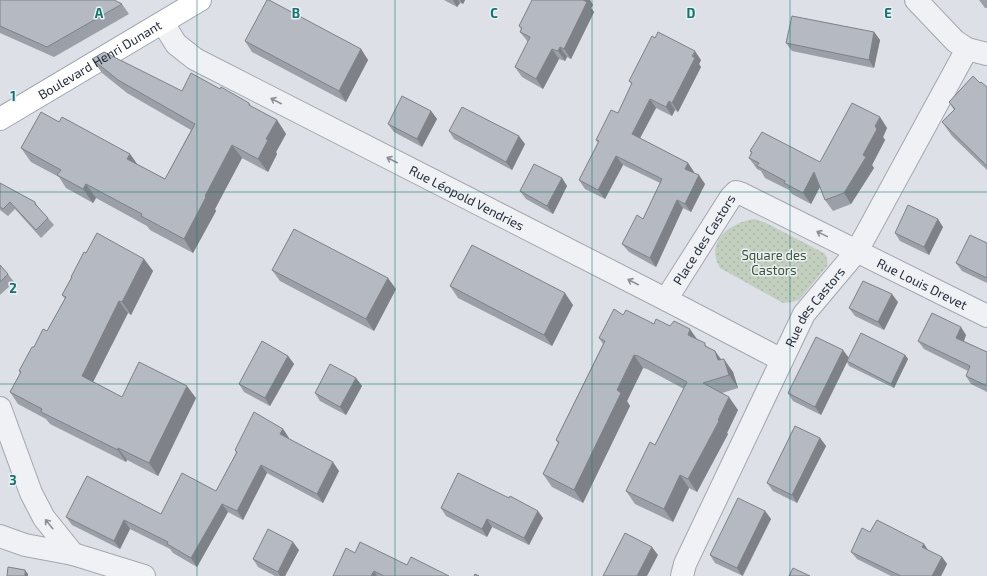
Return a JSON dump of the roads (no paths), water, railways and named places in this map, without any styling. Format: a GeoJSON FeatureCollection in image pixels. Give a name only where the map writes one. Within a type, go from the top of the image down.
{"type":"FeatureCollection","features":[{"type":"Feature","properties":{"kind":"main road","name":"Boulevard Henri Dunant"},"geometry":{"type":"LineString","coordinates":[[0,119],[200,0]]}},
{"type":"Feature","properties":{"kind":"street"},"geometry":{"type":"LineString","coordinates":[[916,0],[955,41],[977,52]]}},
{"type":"Feature","properties":{"kind":"street","name":"Rue Léopold Vendries"},"geometry":{"type":"LineString","coordinates":[[163,23],[176,44],[194,59],[668,300],[782,360]]}},
{"type":"Feature","properties":{"kind":"street","name":"Rue des Castors"},"geometry":{"type":"LineString","coordinates":[[682,576],[685,564],[804,314],[857,251],[977,52]]}},
{"type":"Feature","properties":{"kind":"street","name":"Place des Castors"},"geometry":{"type":"LineString","coordinates":[[668,300],[672,290],[731,197],[736,192],[857,251]]}},
{"type":"Feature","properties":{"kind":"street","name":"Rue Louis Drevet"},"geometry":{"type":"LineString","coordinates":[[857,251],[987,316]]}},
{"type":"Feature","properties":{"kind":"street"},"geometry":{"type":"LineString","coordinates":[[0,408],[31,493],[44,518],[73,554]]}},
{"type":"Feature","properties":{"kind":"street"},"geometry":{"type":"LineString","coordinates":[[0,536],[25,545],[73,554],[144,576]]}},
{"type":"Feature","properties":{"kind":"park label","name":"Square des Castors"},"geometry":{"type":"Point","coordinates":[774,262]}}]}
